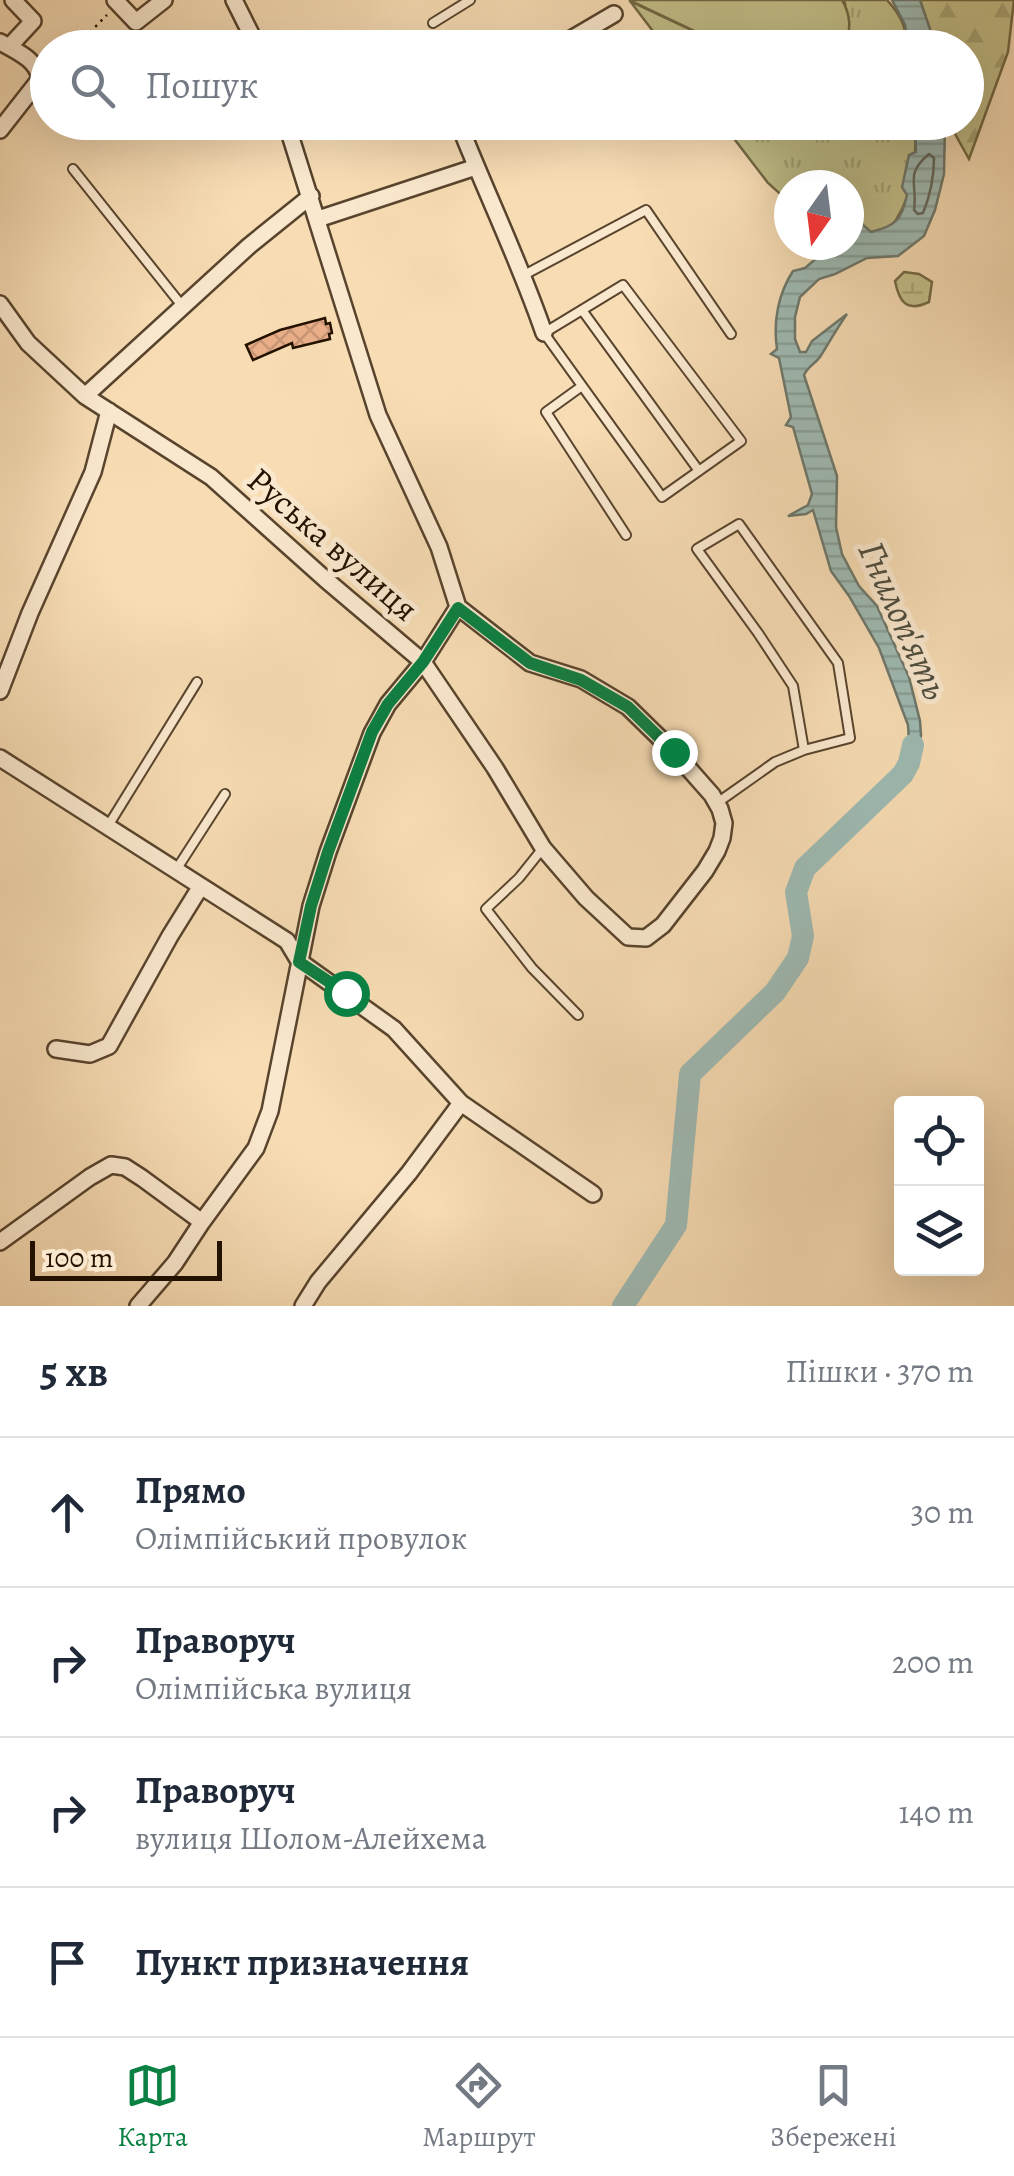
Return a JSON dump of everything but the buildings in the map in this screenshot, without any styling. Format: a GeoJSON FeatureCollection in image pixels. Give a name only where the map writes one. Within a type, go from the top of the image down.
{"type":"FeatureCollection","features":[{"type":"Feature","properties":{"kind":"street"},"geometry":{"type":"LineString","coordinates":[[13,0],[33,22],[4,45],[30,61]]}},
{"type":"Feature","properties":{"kind":"street"},"geometry":{"type":"LineString","coordinates":[[117,2],[136,22],[164,0]]}},
{"type":"Feature","properties":{"kind":"street"},"geometry":{"type":"LineString","coordinates":[[237,2],[250,30]]}},
{"type":"Feature","properties":{"kind":"street"},"geometry":{"type":"LineString","coordinates":[[587,30],[614,14]]}},
{"type":"Feature","properties":{"kind":"street"},"geometry":{"type":"LineString","coordinates":[[0,130],[30,92]]}},
{"type":"Feature","properties":{"kind":"street"},"geometry":{"type":"LineString","coordinates":[[292,140],[378,415],[439,547],[458,608],[530,663],[581,680],[628,707],[674,752],[717,803]]}},
{"type":"Feature","properties":{"kind":"street"},"geometry":{"type":"LineString","coordinates":[[465,140],[524,275],[544,333]]}},
{"type":"Feature","properties":{"kind":"street"},"geometry":{"type":"LineString","coordinates":[[318,219],[476,167]]}},
{"type":"Feature","properties":{"kind":"street"},"geometry":{"type":"LineString","coordinates":[[85,396],[311,196]]}},
{"type":"Feature","properties":{"kind":"street","name":"Руська вулиця"},"geometry":{"type":"LineString","coordinates":[[0,304],[28,343],[85,396],[212,476],[324,579],[423,662],[495,768],[543,848],[586,898],[628,937],[646,938],[663,925],[705,871],[722,838],[724,823],[717,803]]}},
{"type":"Feature","properties":{"kind":"street"},"geometry":{"type":"LineString","coordinates":[[0,692],[92,472],[109,411]]}},
{"type":"Feature","properties":{"kind":"street"},"geometry":{"type":"LineString","coordinates":[[138,1306],[175,1264],[256,1148],[270,1111],[311,906],[372,732],[458,608]]}},
{"type":"Feature","properties":{"kind":"street"},"geometry":{"type":"LineString","coordinates":[[0,758],[287,941],[299,962],[394,1029],[461,1103],[593,1194]]}},
{"type":"Feature","properties":{"kind":"street"},"geometry":{"type":"LineString","coordinates":[[56,1049],[90,1054],[109,1046],[200,886]]}},
{"type":"Feature","properties":{"kind":"street"},"geometry":{"type":"LineString","coordinates":[[304,1306],[318,1282],[399,1186],[461,1103]]}},
{"type":"Feature","properties":{"kind":"street"},"geometry":{"type":"LineString","coordinates":[[0,1242],[112,1165],[142,1178],[202,1222]]}},
{"type":"Feature","properties":{"kind":"lane"},"geometry":{"type":"LineString","coordinates":[[433,23],[470,0]]}},
{"type":"Feature","properties":{"kind":"lane"},"geometry":{"type":"LineString","coordinates":[[73,170],[183,308]]}},
{"type":"Feature","properties":{"kind":"lane"},"geometry":{"type":"LineString","coordinates":[[524,275],[646,210],[731,334]]}},
{"type":"Feature","properties":{"kind":"lane"},"geometry":{"type":"LineString","coordinates":[[622,285],[740,441],[662,496],[544,333],[622,285]]}},
{"type":"Feature","properties":{"kind":"lane"},"geometry":{"type":"LineString","coordinates":[[582,310],[699,471]]}},
{"type":"Feature","properties":{"kind":"lane"},"geometry":{"type":"LineString","coordinates":[[582,386],[546,412],[626,535]]}},
{"type":"Feature","properties":{"kind":"lane"},"geometry":{"type":"LineString","coordinates":[[717,803],[775,762],[850,738],[838,663],[739,524],[697,550],[793,686],[804,750]]}},
{"type":"Feature","properties":{"kind":"lane"},"geometry":{"type":"LineString","coordinates":[[108,826],[197,682]]}},
{"type":"Feature","properties":{"kind":"lane"},"geometry":{"type":"LineString","coordinates":[[176,870],[225,794]]}},
{"type":"Feature","properties":{"kind":"lane"},"geometry":{"type":"LineString","coordinates":[[543,848],[486,909],[532,968],[578,1015]]}},
{"type":"Feature","properties":{"kind":"path"},"geometry":{"type":"LineString","coordinates":[[91,30],[117,2]]}},
{"type":"Feature","properties":{"kind":"green space"},"geometry":{"type":"Polygon","coordinates":[[[629,0],[842,0],[849,18],[849,30],[692,30],[629,0]]]}},
{"type":"Feature","properties":{"kind":"green space"},"geometry":{"type":"Polygon","coordinates":[[[842,0],[887,0],[905,30],[846,30],[842,0]]]}},
{"type":"Feature","properties":{"kind":"green space"},"geometry":{"type":"Polygon","coordinates":[[[920,0],[1014,0],[1008,52],[984,118],[984,30],[930,30],[920,0]]]}},
{"type":"Feature","properties":{"kind":"green space"},"geometry":{"type":"Polygon","coordinates":[[[630,1],[692,30],[652,30],[630,1]]]}},
{"type":"Feature","properties":{"kind":"green space"},"geometry":{"type":"Polygon","coordinates":[[[735,140],[915,140],[909,191],[891,227],[871,232],[864,227],[864,170],[774,170],[774,188],[735,140]]]}},
{"type":"Feature","properties":{"kind":"green space"},"geometry":{"type":"Polygon","coordinates":[[[958,140],[976,140],[969,159],[958,140]]]}},
{"type":"Feature","properties":{"kind":"green space"},"geometry":{"type":"Polygon","coordinates":[[[904,272],[919,274],[932,282],[929,302],[915,306],[901,299],[895,281],[904,272]]]}},
{"type":"Feature","properties":{"kind":"water"},"geometry":{"type":"Polygon","coordinates":[[[892,0],[920,0],[930,30],[906,30],[892,0]]]}},
{"type":"Feature","properties":{"kind":"water"},"geometry":{"type":"Polygon","coordinates":[[[916,140],[945,140],[944,174],[924,236],[898,256],[864,260],[864,226],[871,232],[886,227],[903,210],[907,195],[902,187],[909,155],[916,152],[916,140]]]}},
{"type":"Feature","properties":{"kind":"water"},"geometry":{"type":"Polygon","coordinates":[[[814,260],[863,260],[819,279],[800,297],[795,339],[800,352],[806,352],[812,341],[847,314],[804,375],[837,476],[836,527],[842,554],[859,586],[877,606],[909,677],[920,721],[918,751],[903,774],[908,725],[879,648],[831,571],[813,510],[788,516],[808,505],[812,494],[793,427],[786,425],[791,417],[779,358],[771,354],[777,349],[780,299],[793,271],[814,260]]]}},
{"type":"Feature","properties":{"kind":"waterway","name":"Гнилоп'ять"},"geometry":{"type":"LineString","coordinates":[[623,1306],[676,1225],[690,1074],[775,992],[798,958],[803,936],[796,892],[805,868],[903,774],[913,745]]}},
{"type":"Feature","properties":{"kind":"route"},"geometry":{"type":"LineString","coordinates":[[346,993],[299,962],[311,906],[372,732],[458,608],[530,663],[581,680],[628,707],[674,752]]}}]}
